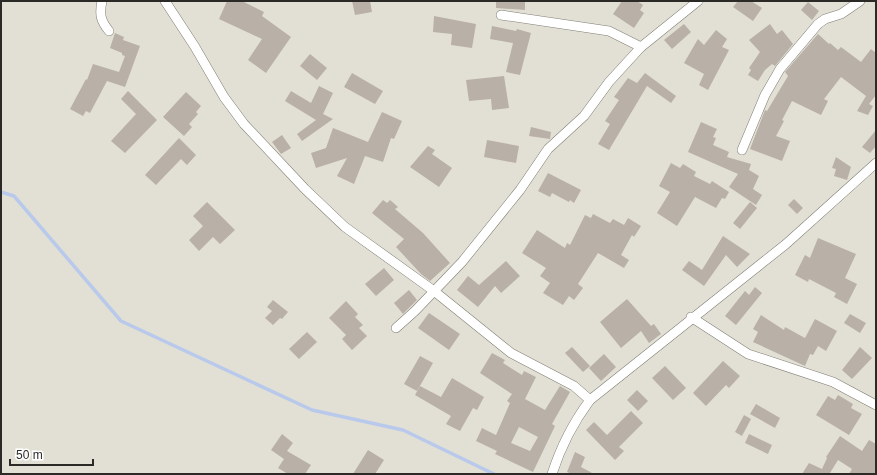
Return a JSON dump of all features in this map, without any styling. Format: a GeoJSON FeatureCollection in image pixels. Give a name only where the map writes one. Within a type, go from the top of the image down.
{"type":"FeatureCollection","features":[{"type":"Feature","properties":{"kind":"street"},"geometry":{"type":"LineString","coordinates":[[102,1],[100,12],[101,20],[110,32]]}},
{"type":"Feature","properties":{"kind":"street"},"geometry":{"type":"LineString","coordinates":[[165,1],[196,47],[224,97],[244,124],[306,189],[345,227],[434,291],[511,353],[574,386],[590,400]]}},
{"type":"Feature","properties":{"kind":"street"},"geometry":{"type":"LineString","coordinates":[[396,328],[462,262],[520,190],[548,150],[584,116],[609,82],[641,47],[698,1]]}},
{"type":"Feature","properties":{"kind":"street"},"geometry":{"type":"LineString","coordinates":[[742,150],[765,95],[780,69],[818,24],[825,19],[841,14],[860,1]]}},
{"type":"Feature","properties":{"kind":"street"},"geometry":{"type":"LineString","coordinates":[[501,15],[609,31],[641,47]]}},
{"type":"Feature","properties":{"kind":"street"},"geometry":{"type":"LineString","coordinates":[[552,474],[572,424],[590,400],[691,317],[786,244],[876,163]]}},
{"type":"Feature","properties":{"kind":"street"},"geometry":{"type":"LineString","coordinates":[[691,317],[748,354],[833,382],[876,405]]}},
{"type":"Feature","properties":{"kind":"building"},"geometry":{"type":"Polygon","coordinates":[[[227,1],[242,1],[264,12],[262,16],[291,37],[266,73],[248,60],[262,39],[219,19],[227,1]]]}},
{"type":"Feature","properties":{"kind":"building"},"geometry":{"type":"Polygon","coordinates":[[[352,1],[370,1],[372,12],[355,15],[352,1]]]}},
{"type":"Feature","properties":{"kind":"building"},"geometry":{"type":"Polygon","coordinates":[[[496,1],[525,1],[525,10],[496,8],[496,1]]]}},
{"type":"Feature","properties":{"kind":"building"},"geometry":{"type":"Polygon","coordinates":[[[622,1],[637,1],[643,5],[640,10],[644,13],[634,28],[613,14],[622,1]]]}},
{"type":"Feature","properties":{"kind":"building"},"geometry":{"type":"Polygon","coordinates":[[[738,1],[751,1],[762,8],[753,21],[733,7],[738,1]]]}},
{"type":"Feature","properties":{"kind":"building"},"geometry":{"type":"Polygon","coordinates":[[[808,2],[819,11],[812,20],[801,10],[808,2]]]}},
{"type":"Feature","properties":{"kind":"building"},"geometry":{"type":"Polygon","coordinates":[[[434,16],[476,24],[472,48],[451,45],[452,34],[433,32],[434,16]]]}},
{"type":"Feature","properties":{"kind":"building"},"geometry":{"type":"Polygon","coordinates":[[[684,24],[691,32],[672,49],[664,40],[684,24]]]}},
{"type":"Feature","properties":{"kind":"building"},"geometry":{"type":"Polygon","coordinates":[[[770,24],[777,34],[782,30],[793,44],[775,66],[772,64],[765,70],[758,81],[748,75],[751,70],[749,68],[760,52],[749,40],[770,24]]]}},
{"type":"Feature","properties":{"kind":"building"},"geometry":{"type":"Polygon","coordinates":[[[492,26],[516,31],[517,29],[531,33],[520,75],[506,72],[513,43],[490,39],[492,26]]]}},
{"type":"Feature","properties":{"kind":"building"},"geometry":{"type":"Polygon","coordinates":[[[716,30],[727,39],[722,47],[729,50],[708,90],[699,85],[704,74],[684,63],[698,39],[704,45],[716,30]]]}},
{"type":"Feature","properties":{"kind":"building"},"geometry":{"type":"Polygon","coordinates":[[[115,33],[124,37],[123,40],[140,46],[125,87],[107,81],[90,113],[86,111],[83,116],[70,109],[86,79],[87,80],[93,64],[119,72],[125,56],[122,55],[122,53],[110,48],[115,33]]]}},
{"type":"Feature","properties":{"kind":"building"},"geometry":{"type":"Polygon","coordinates":[[[818,34],[838,50],[841,47],[861,62],[871,49],[876,53],[876,95],[869,104],[873,106],[868,115],[857,111],[866,96],[841,77],[824,99],[828,101],[821,115],[792,101],[776,136],[790,141],[782,161],[750,149],[765,110],[767,111],[788,76],[785,72],[818,34]]]}},
{"type":"Feature","properties":{"kind":"building"},"geometry":{"type":"Polygon","coordinates":[[[310,54],[327,68],[317,80],[300,66],[310,54]]]}},
{"type":"Feature","properties":{"kind":"building"},"geometry":{"type":"Polygon","coordinates":[[[352,73],[383,91],[375,104],[344,87],[352,73]]]}},
{"type":"Feature","properties":{"kind":"building"},"geometry":{"type":"Polygon","coordinates":[[[645,73],[676,96],[671,103],[647,86],[609,150],[598,144],[610,124],[605,121],[619,100],[614,97],[628,78],[637,83],[645,73]]]}},
{"type":"Feature","properties":{"kind":"building"},"geometry":{"type":"Polygon","coordinates":[[[504,76],[509,108],[492,110],[491,99],[469,101],[466,80],[504,76]]]}},
{"type":"Feature","properties":{"kind":"building"},"geometry":{"type":"Polygon","coordinates":[[[319,86],[333,93],[323,114],[333,119],[302,141],[297,134],[316,120],[285,101],[291,91],[311,103],[319,86]]]}},
{"type":"Feature","properties":{"kind":"building"},"geometry":{"type":"Polygon","coordinates":[[[128,91],[157,120],[125,153],[111,141],[136,114],[121,99],[128,91]]]}},
{"type":"Feature","properties":{"kind":"building"},"geometry":{"type":"Polygon","coordinates":[[[186,92],[201,106],[196,112],[198,114],[189,124],[192,127],[184,136],[163,117],[186,92]]]}},
{"type":"Feature","properties":{"kind":"building"},"geometry":{"type":"Polygon","coordinates":[[[382,112],[402,121],[394,139],[391,138],[383,162],[365,156],[354,184],[337,176],[347,158],[316,168],[311,153],[326,148],[333,128],[368,142],[382,112]]]}},
{"type":"Feature","properties":{"kind":"building"},"geometry":{"type":"Polygon","coordinates":[[[701,122],[717,129],[713,137],[716,138],[713,145],[729,152],[727,157],[751,164],[749,170],[759,176],[753,189],[762,195],[756,205],[729,187],[738,174],[688,152],[701,122]]]}},
{"type":"Feature","properties":{"kind":"building"},"geometry":{"type":"Polygon","coordinates":[[[531,127],[551,132],[550,139],[529,136],[531,127]]]}},
{"type":"Feature","properties":{"kind":"building"},"geometry":{"type":"Polygon","coordinates":[[[876,130],[876,146],[870,153],[862,147],[876,130]]]}},
{"type":"Feature","properties":{"kind":"building"},"geometry":{"type":"Polygon","coordinates":[[[282,135],[291,148],[281,154],[272,142],[282,135]]]}},
{"type":"Feature","properties":{"kind":"building"},"geometry":{"type":"Polygon","coordinates":[[[179,138],[196,155],[187,165],[181,159],[156,185],[145,175],[179,138]]]}},
{"type":"Feature","properties":{"kind":"building"},"geometry":{"type":"Polygon","coordinates":[[[487,140],[519,146],[516,163],[484,157],[487,140]]]}},
{"type":"Feature","properties":{"kind":"building"},"geometry":{"type":"Polygon","coordinates":[[[428,146],[435,150],[432,154],[452,168],[439,187],[410,167],[428,146]]]}},
{"type":"Feature","properties":{"kind":"building"},"geometry":{"type":"Polygon","coordinates":[[[836,157],[851,167],[847,180],[834,176],[836,169],[832,168],[836,157]]]}},
{"type":"Feature","properties":{"kind":"building"},"geometry":{"type":"Polygon","coordinates":[[[671,163],[680,168],[683,164],[696,172],[694,176],[710,184],[712,181],[729,192],[725,199],[722,198],[716,208],[695,197],[677,226],[657,213],[670,192],[659,186],[671,163]]]}},
{"type":"Feature","properties":{"kind":"building"},"geometry":{"type":"Polygon","coordinates":[[[548,173],[581,190],[574,203],[552,193],[550,197],[538,191],[548,173]]]}},
{"type":"Feature","properties":{"kind":"building"},"geometry":{"type":"Polygon","coordinates":[[[794,199],[803,208],[797,214],[788,205],[794,199]]]}},
{"type":"Feature","properties":{"kind":"building"},"geometry":{"type":"Polygon","coordinates":[[[383,200],[387,203],[390,200],[398,207],[395,209],[423,233],[450,263],[430,281],[421,274],[396,247],[404,239],[372,213],[383,200]]]}},
{"type":"Feature","properties":{"kind":"building"},"geometry":{"type":"Polygon","coordinates":[[[207,202],[235,230],[220,244],[213,237],[199,251],[189,240],[203,226],[193,216],[207,202]]]}},
{"type":"Feature","properties":{"kind":"building"},"geometry":{"type":"Polygon","coordinates":[[[750,202],[757,208],[740,229],[733,223],[750,202]]]}},
{"type":"Feature","properties":{"kind":"building"},"geometry":{"type":"Polygon","coordinates":[[[593,214],[610,223],[613,219],[624,225],[628,218],[641,226],[634,237],[632,235],[621,255],[629,260],[624,268],[598,253],[578,284],[583,288],[574,300],[569,296],[563,305],[543,293],[550,283],[540,276],[546,268],[522,253],[537,230],[565,248],[567,243],[570,245],[585,215],[591,218],[593,214]]]}},
{"type":"Feature","properties":{"kind":"building"},"geometry":{"type":"Polygon","coordinates":[[[723,236],[750,254],[737,267],[726,255],[704,286],[682,270],[689,261],[702,270],[723,236]]]}},
{"type":"Feature","properties":{"kind":"building"},"geometry":{"type":"Polygon","coordinates":[[[818,238],[856,254],[845,278],[857,284],[847,304],[834,297],[836,293],[809,279],[808,282],[795,275],[805,255],[810,258],[818,238]]]}},
{"type":"Feature","properties":{"kind":"building"},"geometry":{"type":"Polygon","coordinates":[[[506,261],[520,276],[501,293],[495,286],[478,307],[457,290],[468,276],[479,285],[506,261]]]}},
{"type":"Feature","properties":{"kind":"building"},"geometry":{"type":"Polygon","coordinates":[[[384,268],[394,280],[376,296],[365,284],[384,268]]]}},
{"type":"Feature","properties":{"kind":"building"},"geometry":{"type":"Polygon","coordinates":[[[755,287],[762,293],[736,325],[725,316],[745,291],[749,295],[755,287]]]}},
{"type":"Feature","properties":{"kind":"building"},"geometry":{"type":"Polygon","coordinates":[[[409,290],[417,300],[403,314],[394,303],[409,290]]]}},
{"type":"Feature","properties":{"kind":"building"},"geometry":{"type":"Polygon","coordinates":[[[627,299],[651,326],[654,324],[661,334],[649,343],[641,331],[621,348],[600,322],[627,299]]]}},
{"type":"Feature","properties":{"kind":"building"},"geometry":{"type":"Polygon","coordinates":[[[273,300],[288,312],[282,319],[280,318],[273,325],[265,318],[272,311],[267,307],[273,300]]]}},
{"type":"Feature","properties":{"kind":"building"},"geometry":{"type":"Polygon","coordinates":[[[346,301],[358,314],[355,317],[363,325],[359,328],[367,336],[352,350],[342,339],[346,335],[329,318],[346,301]]]}},
{"type":"Feature","properties":{"kind":"building"},"geometry":{"type":"Polygon","coordinates":[[[429,313],[460,334],[449,350],[418,328],[429,313]]]}},
{"type":"Feature","properties":{"kind":"building"},"geometry":{"type":"Polygon","coordinates":[[[850,314],[866,323],[860,333],[844,323],[850,314]]]}},
{"type":"Feature","properties":{"kind":"building"},"geometry":{"type":"Polygon","coordinates":[[[761,315],[784,330],[785,327],[805,338],[815,319],[837,331],[826,351],[818,346],[813,355],[810,354],[805,366],[753,342],[758,332],[753,329],[761,315]]]}},
{"type":"Feature","properties":{"kind":"building"},"geometry":{"type":"Polygon","coordinates":[[[307,332],[317,342],[299,359],[289,349],[307,332]]]}},
{"type":"Feature","properties":{"kind":"building"},"geometry":{"type":"Polygon","coordinates":[[[572,347],[590,366],[583,372],[565,353],[572,347]]]}},
{"type":"Feature","properties":{"kind":"building"},"geometry":{"type":"Polygon","coordinates":[[[860,347],[872,358],[852,379],[842,370],[860,347]]]}},
{"type":"Feature","properties":{"kind":"building"},"geometry":{"type":"Polygon","coordinates":[[[492,353],[505,360],[503,363],[522,375],[524,371],[536,377],[525,399],[545,410],[560,386],[570,392],[552,424],[555,426],[533,472],[495,454],[497,451],[476,441],[482,428],[496,435],[510,403],[507,401],[512,394],[480,373],[492,353]],[[519,427],[511,443],[530,451],[538,437],[519,427]]]}},
{"type":"Feature","properties":{"kind":"building"},"geometry":{"type":"Polygon","coordinates":[[[604,354],[616,367],[601,381],[589,368],[604,354]]]}},
{"type":"Feature","properties":{"kind":"building"},"geometry":{"type":"Polygon","coordinates":[[[420,356],[433,363],[417,391],[404,384],[420,356]]]}},
{"type":"Feature","properties":{"kind":"building"},"geometry":{"type":"Polygon","coordinates":[[[723,361],[740,376],[729,388],[726,385],[706,406],[693,393],[723,361]]]}},
{"type":"Feature","properties":{"kind":"building"},"geometry":{"type":"Polygon","coordinates":[[[665,366],[686,388],[673,400],[652,378],[665,366]]]}},
{"type":"Feature","properties":{"kind":"building"},"geometry":{"type":"Polygon","coordinates":[[[452,378],[484,397],[477,410],[473,408],[460,431],[446,424],[451,416],[415,395],[420,386],[441,397],[452,378]]]}},
{"type":"Feature","properties":{"kind":"building"},"geometry":{"type":"Polygon","coordinates":[[[637,390],[648,401],[638,411],[627,400],[637,390]]]}},
{"type":"Feature","properties":{"kind":"building"},"geometry":{"type":"Polygon","coordinates":[[[838,395],[853,404],[851,408],[862,414],[849,435],[816,415],[828,396],[835,400],[838,395]]]}},
{"type":"Feature","properties":{"kind":"building"},"geometry":{"type":"Polygon","coordinates":[[[756,404],[780,418],[775,428],[750,414],[756,404]]]}},
{"type":"Feature","properties":{"kind":"building"},"geometry":{"type":"Polygon","coordinates":[[[631,411],[643,423],[619,447],[624,451],[615,460],[586,430],[594,422],[607,435],[631,411]]]}},
{"type":"Feature","properties":{"kind":"building"},"geometry":{"type":"Polygon","coordinates":[[[744,415],[751,419],[742,436],[735,432],[744,415]]]}},
{"type":"Feature","properties":{"kind":"building"},"geometry":{"type":"Polygon","coordinates":[[[282,434],[293,443],[287,451],[311,465],[305,474],[288,474],[278,468],[284,459],[271,450],[282,434]]]}},
{"type":"Feature","properties":{"kind":"building"},"geometry":{"type":"Polygon","coordinates":[[[749,434],[772,445],[768,454],[745,443],[749,434]]]}},
{"type":"Feature","properties":{"kind":"building"},"geometry":{"type":"Polygon","coordinates":[[[840,436],[862,451],[869,440],[876,444],[876,474],[849,474],[852,469],[838,460],[830,473],[833,474],[802,474],[809,463],[822,469],[827,458],[826,457],[840,436]]]}},
{"type":"Feature","properties":{"kind":"building"},"geometry":{"type":"Polygon","coordinates":[[[368,450],[384,460],[375,474],[353,474],[368,450]]]}},
{"type":"Feature","properties":{"kind":"building"},"geometry":{"type":"Polygon","coordinates":[[[575,452],[585,457],[581,467],[594,474],[572,474],[567,472],[575,452]]]}},
{"type":"Feature","properties":{"kind":"waterway"},"geometry":{"type":"LineString","coordinates":[[1,192],[14,196],[121,321],[312,410],[403,430],[494,474]]}}]}
